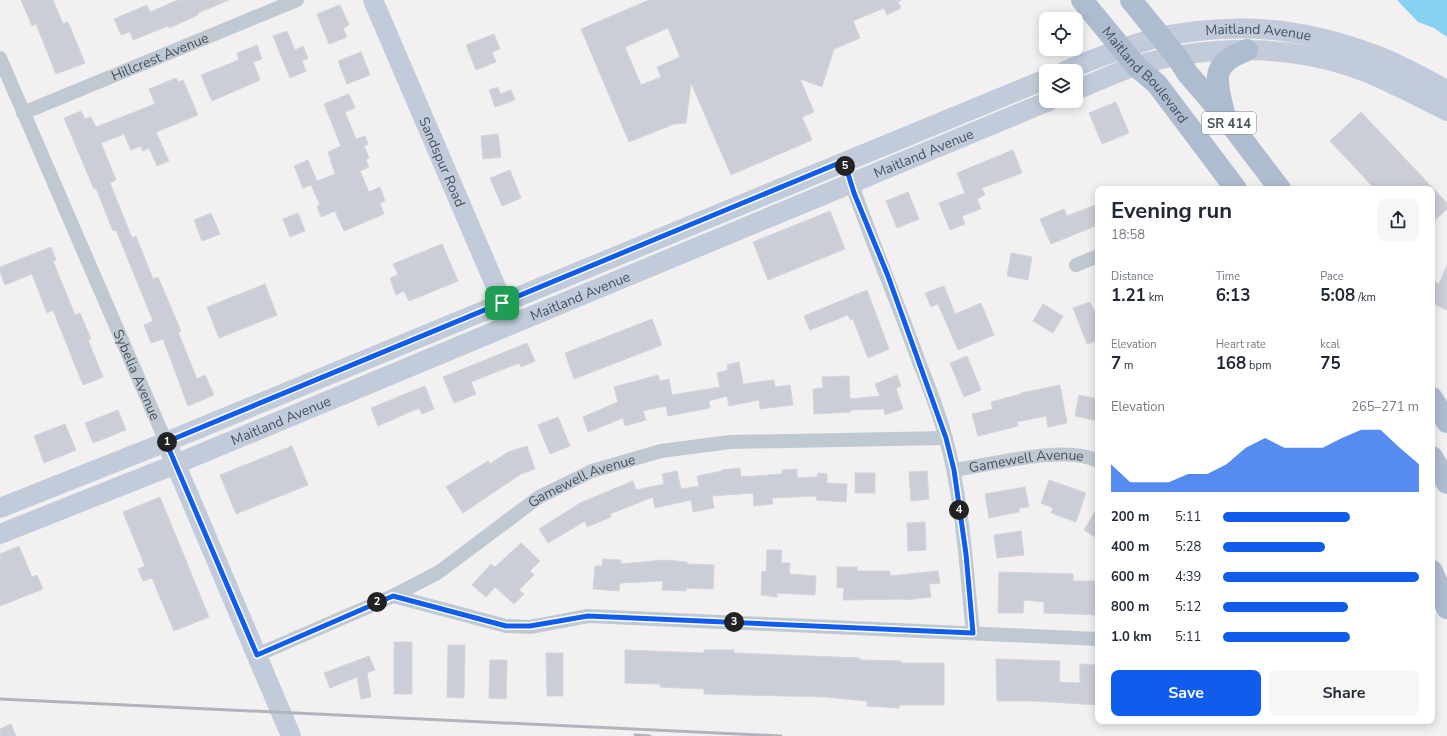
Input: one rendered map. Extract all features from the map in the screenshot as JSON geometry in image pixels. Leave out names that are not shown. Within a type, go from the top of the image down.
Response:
[{"type":"main road","name":"Sandspur Road","points":[[373,0],[512,324]]},
{"type":"main road","name":"Maitland Boulevard","points":[[1082,0],[1136,66],[1157,84],[1234,186]]},
{"type":"main road","name":"SR 414","points":[[1131,0],[1177,57],[1188,74],[1226,118],[1278,186]]},
{"type":"main road","name":"Maitland Avenue","points":[[1082,64],[1122,48],[1161,37],[1222,28],[1263,28],[1302,32],[1372,54],[1447,90]]},
{"type":"main road","name":"Maitland Avenue","points":[[1083,87],[1136,66],[1177,57],[1230,50],[1274,51],[1317,58],[1372,75],[1447,111]]},
{"type":"main road","points":[[1226,118],[1217,85],[1218,73],[1229,58],[1247,50]]},
{"type":"main road","name":"Maitland Avenue","points":[[0,508],[166,442],[1039,82]]},
{"type":"main road","name":"Maitland Avenue","points":[[0,534],[176,464],[1039,105]]},
{"type":"main road","points":[[1435,403],[1447,422]]},
{"type":"main road","name":"Sybelia Avenue","points":[[166,442],[292,736]]},
{"type":"main road","points":[[1435,462],[1447,483]]},
{"type":"main road","points":[[1435,578],[1447,608]]},
{"type":"street","name":"Hillcrest Avenue","points":[[23,114],[296,0]]},
{"type":"street","name":"Sybelia Avenue","points":[[0,58],[166,442]]},
{"type":"street","points":[[844,161],[851,183],[888,276],[946,438],[954,470],[966,554],[973,633]]},
{"type":"street","points":[[1076,265],[1095,257]]},
{"type":"street","name":"Gamewell Avenue","points":[[257,655],[393,596],[439,572],[539,497],[592,471],[661,451],[730,442],[946,438]]},
{"type":"street","name":"Gamewell Avenue","points":[[954,470],[1058,454],[1088,456],[1095,460]]},
{"type":"street","points":[[393,596],[506,626],[530,626],[588,616],[1095,639]]},
{"type":"water","points":[[1397,0],[1447,0],[1447,37],[1434,28],[1418,22]]},
{"type":"building","points":[[21,0],[53,0],[63,24],[68,22],[85,63],[56,74],[36,24],[32,26]]},
{"type":"building","points":[[178,0],[229,0],[198,13],[198,15],[169,28],[168,26],[133,40],[130,32],[121,35],[114,19],[147,5],[150,12]]},
{"type":"building","points":[[649,0],[902,0],[898,2],[901,8],[887,15],[884,8],[853,21],[860,38],[834,49],[822,87],[800,79],[814,112],[802,117],[812,140],[731,175],[691,83],[686,123],[674,124],[629,142],[581,29]],"holes":[[[668,28],[680,57],[657,67],[661,77],[641,85],[625,47]]]},
{"type":"building","points":[[340,5],[349,25],[343,28],[347,37],[329,44],[317,14]]},
{"type":"building","points":[[287,31],[295,50],[303,46],[308,58],[302,61],[306,71],[290,78],[273,36]]},
{"type":"building","points":[[494,34],[500,49],[492,52],[496,62],[476,70],[466,45]]},
{"type":"building","points":[[257,45],[262,59],[253,62],[260,80],[212,101],[201,75],[239,60],[237,53]]},
{"type":"building","points":[[361,52],[370,75],[347,84],[338,61]]},
{"type":"building","points":[[176,78],[178,82],[183,80],[198,115],[156,132],[169,161],[157,166],[149,148],[143,151],[141,146],[131,150],[124,134],[101,143],[116,180],[110,183],[132,238],[136,236],[153,279],[158,277],[181,331],[178,332],[197,379],[205,375],[214,395],[188,406],[163,339],[151,343],[144,325],[153,321],[116,230],[113,231],[96,188],[94,189],[64,118],[81,111],[85,119],[91,117],[96,127],[155,104],[149,89]]},
{"type":"building","points":[[498,87],[500,94],[511,90],[515,100],[495,107],[489,90]]},
{"type":"building","points":[[349,94],[355,108],[345,112],[356,139],[365,136],[368,144],[364,146],[369,158],[366,160],[369,167],[360,171],[369,192],[380,187],[385,201],[380,203],[384,214],[344,231],[335,211],[321,217],[317,206],[320,205],[311,185],[303,188],[294,166],[308,160],[317,181],[335,174],[328,152],[341,146],[324,104]]},
{"type":"building","points":[[1116,102],[1129,133],[1102,144],[1089,113]]},
{"type":"building","points":[[1361,112],[1431,186],[1372,186],[1330,141]]},
{"type":"building","points":[[498,134],[501,157],[483,159],[481,136]]},
{"type":"building","points":[[1013,150],[1022,173],[982,188],[985,195],[977,199],[981,209],[962,216],[965,224],[950,230],[939,203],[965,193],[957,173]]},
{"type":"building","points":[[510,170],[521,198],[502,206],[490,178]]},
{"type":"building","points":[[1435,190],[1447,203],[1447,209],[1435,220]]},
{"type":"building","points":[[908,192],[919,219],[897,228],[886,201]]},
{"type":"building","points":[[1095,205],[1095,226],[1051,244],[1040,219],[1064,209],[1067,216]]},
{"type":"building","points":[[830,211],[845,249],[768,280],[753,242]]},
{"type":"building","points":[[211,213],[220,234],[202,241],[194,220]]},
{"type":"building","points":[[298,213],[305,231],[290,237],[283,219]]},
{"type":"building","points":[[442,244],[458,281],[409,301],[404,291],[396,295],[390,278],[398,275],[393,264]]},
{"type":"building","points":[[51,247],[56,260],[53,261],[75,315],[80,313],[91,339],[88,340],[103,377],[83,385],[53,310],[47,313],[32,274],[5,285],[0,272],[0,267]]},
{"type":"building","points":[[1011,253],[1032,257],[1028,280],[1007,276]]},
{"type":"building","points":[[1447,265],[1447,310],[1435,304],[1435,282],[1439,284]]},
{"type":"building","points":[[265,284],[277,315],[219,338],[207,307]]},
{"type":"building","points":[[944,286],[955,314],[981,303],[994,335],[958,350],[938,304],[931,307],[925,293]]},
{"type":"building","points":[[867,290],[889,349],[868,358],[853,319],[850,320],[848,315],[810,330],[804,316]]},
{"type":"building","points":[[1090,302],[1095,310],[1095,341],[1087,344],[1073,308]]},
{"type":"building","points":[[1043,304],[1063,316],[1053,333],[1033,321]]},
{"type":"building","points":[[652,319],[662,345],[574,379],[565,353]]},
{"type":"building","points":[[527,343],[535,361],[521,367],[519,363],[471,382],[476,394],[454,403],[443,377]]},
{"type":"building","points":[[967,356],[981,390],[964,397],[950,363]]},
{"type":"building","points":[[739,362],[743,384],[774,380],[775,387],[790,385],[793,405],[760,409],[759,400],[729,406],[727,396],[709,401],[710,408],[668,416],[666,406],[643,411],[646,420],[625,426],[623,418],[588,432],[583,417],[618,402],[614,387],[658,375],[660,381],[669,379],[672,395],[720,387],[717,373],[728,370],[727,365]]},
{"type":"building","points":[[897,375],[901,386],[896,388],[903,409],[885,415],[884,409],[850,410],[851,412],[814,414],[813,389],[823,388],[822,377],[849,376],[850,399],[880,396],[875,384]]},
{"type":"building","points":[[1060,385],[1067,423],[1048,427],[1046,416],[1017,422],[1018,426],[978,436],[972,414],[993,409],[991,402],[1021,393]]},
{"type":"building","points":[[425,386],[434,409],[422,414],[419,408],[378,426],[371,408]]},
{"type":"building","points":[[1079,395],[1095,398],[1095,420],[1075,416]]},
{"type":"building","points":[[118,410],[126,430],[93,443],[85,423]]},
{"type":"building","points":[[558,417],[570,446],[550,454],[538,425]]},
{"type":"building","points":[[65,424],[76,450],[44,463],[34,436]]},
{"type":"building","points":[[292,446],[308,485],[236,514],[220,475]]},
{"type":"building","points":[[527,446],[535,469],[521,474],[463,513],[446,487],[488,461],[490,464],[508,452]]},
{"type":"building","points":[[740,468],[741,477],[782,474],[782,470],[797,469],[797,478],[817,477],[818,473],[827,474],[827,483],[847,484],[846,502],[816,500],[817,496],[772,498],[773,504],[754,506],[753,493],[712,496],[714,508],[693,512],[691,500],[655,508],[653,497],[610,514],[611,517],[587,527],[585,521],[548,543],[539,529],[580,503],[633,481],[636,490],[664,484],[662,474],[677,471],[681,489],[699,486],[697,476],[722,470]]},
{"type":"building","points":[[927,471],[929,499],[911,501],[909,472]]},
{"type":"building","points":[[855,473],[875,473],[875,493],[855,493]]},
{"type":"building","points":[[1049,480],[1086,493],[1076,522],[1051,513],[1053,508],[1041,503]]},
{"type":"building","points":[[1025,487],[1029,507],[1019,508],[1019,512],[989,518],[985,494]]},
{"type":"building","points":[[160,497],[209,617],[174,631],[152,578],[143,581],[138,569],[145,566],[123,512]]},
{"type":"building","points":[[1095,512],[1095,537],[1084,530]]},
{"type":"building","points":[[925,522],[926,550],[908,551],[907,523]]},
{"type":"building","points":[[1021,531],[1024,555],[997,558],[994,535]]},
{"type":"building","points":[[521,543],[540,561],[530,571],[534,575],[519,590],[524,594],[514,604],[495,587],[486,597],[472,585],[491,564],[495,567]]},
{"type":"building","points":[[19,546],[32,577],[37,575],[43,589],[0,606],[0,554]]},
{"type":"building","points":[[767,550],[782,550],[781,563],[790,563],[789,574],[816,576],[815,595],[777,593],[777,597],[761,595],[762,571],[766,572]]},
{"type":"building","points":[[603,559],[621,560],[620,564],[664,560],[687,562],[687,564],[714,565],[713,589],[686,588],[686,591],[662,590],[663,581],[620,583],[619,591],[593,589],[595,566],[602,566]]},
{"type":"building","points":[[837,567],[857,567],[857,571],[890,571],[890,576],[938,571],[940,583],[929,584],[931,597],[905,600],[843,600],[844,588],[837,588]]},
{"type":"building","points":[[999,572],[1073,574],[1073,581],[1095,581],[1095,615],[1044,613],[1044,602],[1024,600],[1023,613],[998,613]]},
{"type":"building","points":[[394,642],[412,642],[412,694],[394,694]]},
{"type":"building","points":[[448,645],[465,645],[464,698],[447,697]]},
{"type":"building","points":[[625,650],[704,653],[704,650],[734,650],[734,653],[860,658],[860,660],[901,661],[901,663],[944,663],[944,705],[899,705],[899,708],[867,706],[867,701],[826,697],[704,694],[704,689],[660,687],[660,684],[625,683]]},
{"type":"building","points":[[546,653],[563,653],[563,696],[547,696]]},
{"type":"building","points":[[369,656],[375,670],[367,673],[371,697],[361,699],[357,677],[330,688],[324,673]]},
{"type":"building","points":[[996,659],[1060,661],[1059,682],[1080,683],[1080,664],[1095,665],[1095,705],[1033,701],[997,701]]},
{"type":"building","points":[[490,660],[507,660],[506,699],[489,698]]},
{"type":"building","points":[[11,724],[16,736],[0,736],[0,729]]},
{"type":"railway","points":[[0,699],[781,736]]},
{"type":"railway","points":[[635,735],[650,736]]},
{"type":"route","points":[[844,161],[854,193],[888,276],[937,409],[946,438],[954,470],[966,554],[973,633],[588,616],[530,626],[506,626],[393,596],[257,655],[166,442],[502,303],[844,161]]}]
